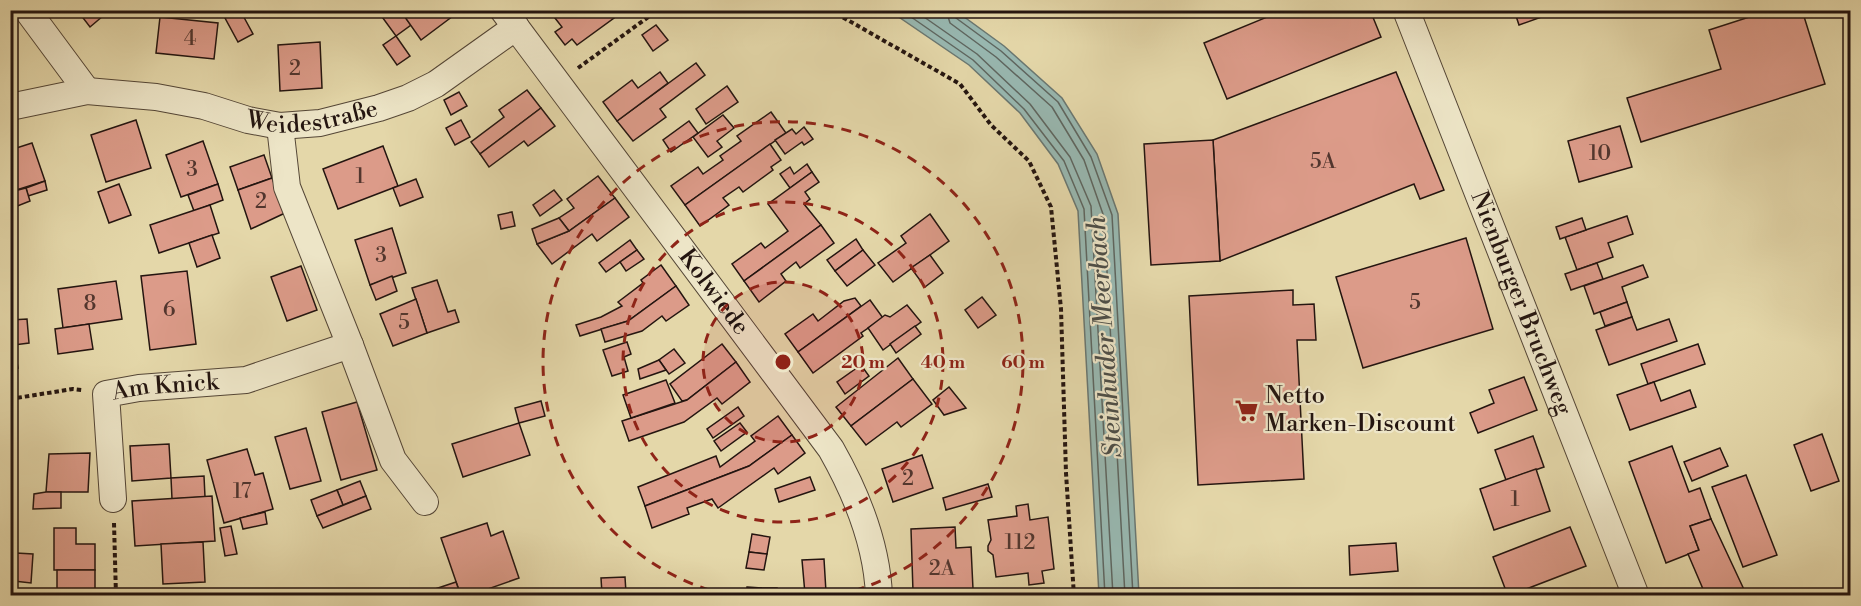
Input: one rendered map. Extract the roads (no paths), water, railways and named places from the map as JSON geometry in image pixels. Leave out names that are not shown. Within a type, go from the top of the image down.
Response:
[{"type":"street","points":[[27,10],[87,91]]},
{"type":"street","name":"Nienburger Bruchweg","points":[[1406,10],[1636,596]]},
{"type":"street","name":"Weidestraße","points":[[10,108],[87,91],[156,97],[194,104],[248,120],[280,126],[320,123],[379,108],[408,98],[436,84],[509,19]]},
{"type":"street","name":"Kolwiede","points":[[509,19],[831,449],[849,481],[870,537],[879,596]]},
{"type":"street","points":[[280,126],[286,187],[350,345],[393,460],[425,502]]},
{"type":"street","name":"Am Knick","points":[[113,499],[106,394],[139,388],[246,380],[350,345]]},
{"type":"water","name":"Steinhuder Meerbach","points":[[890,11],[956,11],[1004,46],[1062,98],[1097,154],[1118,214],[1139,595],[1099,595],[1078,211],[1058,164],[1020,113],[969,65]]},
{"type":"place","name":"Netto Marken-Discount","points":[[1247,410]]}]
